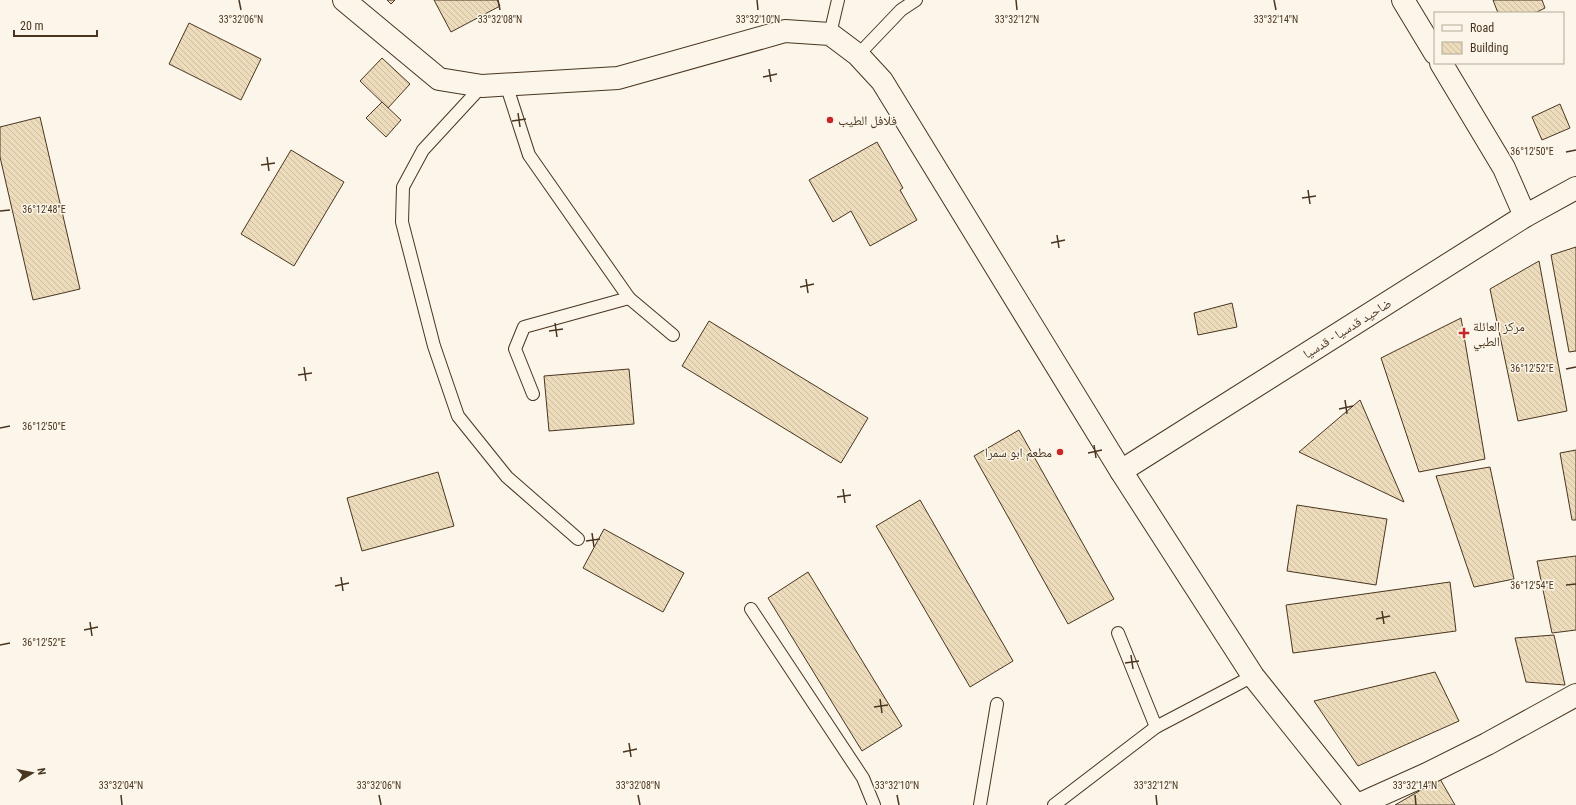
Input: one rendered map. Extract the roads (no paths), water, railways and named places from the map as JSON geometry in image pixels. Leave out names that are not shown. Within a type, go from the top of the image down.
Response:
[{"type":"main road","points":[[344,0],[439,79],[482,86],[618,78],[786,31],[830,34],[858,55],[882,81],[1121,471],[1253,676],[1357,805],[1427,774],[1488,744],[1576,695]]},
{"type":"main road","points":[[1403,0],[1434,51]]},
{"type":"main road","points":[[1442,64],[1504,168],[1525,216]]},
{"type":"main road","name":"ضاحيد قدسيا - قدسيا","points":[[1121,471],[1525,216],[1576,188]]},
{"type":"lane","points":[[830,34],[838,0]]},
{"type":"lane","points":[[858,55],[901,10],[916,0]]},
{"type":"lane","points":[[506,84],[529,155],[629,298],[673,335]]},
{"type":"lane","points":[[482,86],[423,150],[403,187],[402,222],[434,346],[458,416],[507,477],[578,539]]},
{"type":"lane","points":[[533,394],[515,348],[524,327],[629,298]]},
{"type":"lane","points":[[751,609],[863,778],[874,805]]},
{"type":"lane","points":[[1118,633],[1156,727]]},
{"type":"lane","points":[[1054,805],[1156,727],[1253,676]]},
{"type":"lane","points":[[980,805],[997,704]]},
{"type":"place","name":"فلافل الطيب","points":[[830,120]]},
{"type":"place","name":"مركز العائلة الطبي","points":[[1464,333]]},
{"type":"place","name":"مطعم ابو سمرا","points":[[1060,452]]}]
